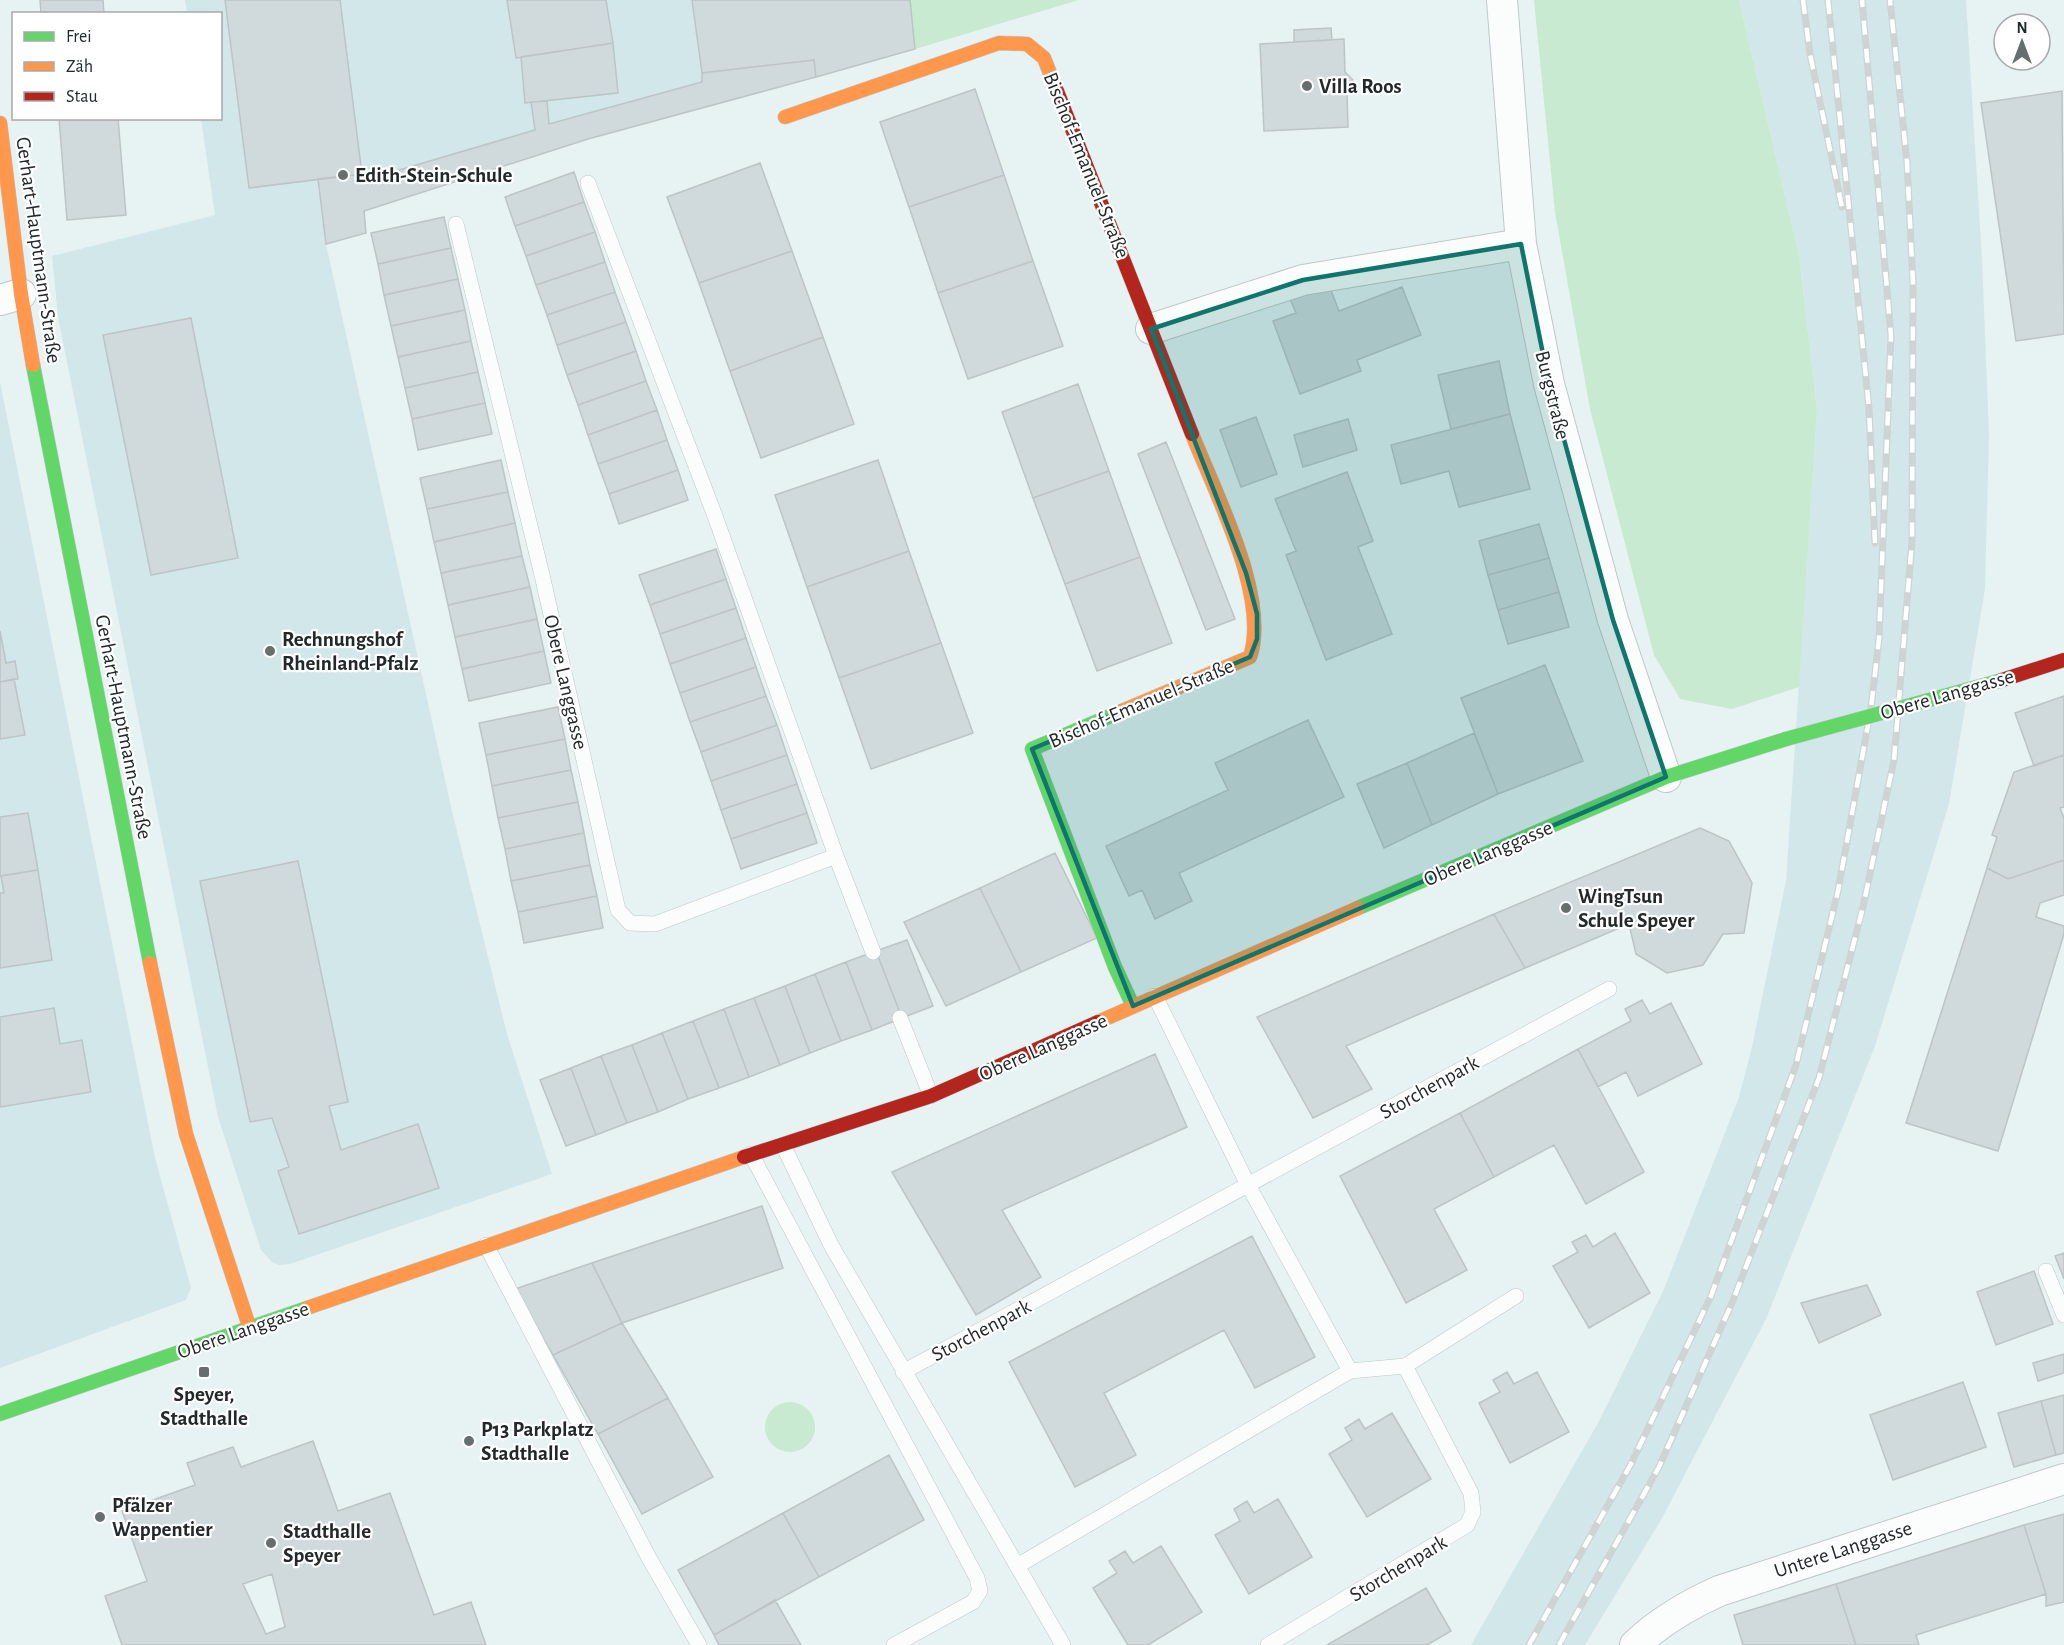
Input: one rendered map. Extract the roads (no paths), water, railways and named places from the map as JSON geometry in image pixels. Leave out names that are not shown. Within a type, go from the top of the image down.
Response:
[{"type":"street","name":"Burgstraße","points":[[1502,0],[1521,244],[1555,406],[1613,620],[1666,777]]},
{"type":"street","name":"Bischof-Emanuel-Straße","points":[[785,117],[999,43],[1027,44],[1044,58],[1151,328],[1246,573],[1257,614],[1257,639],[1250,657],[1032,749],[1115,968],[1133,1006]]},
{"type":"street","name":"Gerhart-Hauptmann-Straße","points":[[0,123],[10,297],[186,1134],[250,1329]]},
{"type":"street","points":[[1151,328],[1304,280],[1521,244]]},
{"type":"street","name":"Obere Langgasse","points":[[0,1414],[751,1154],[931,1096],[1155,996],[1666,777],[1786,739],[1999,681],[2064,660]]},
{"type":"street","name":"Untere Langgasse","points":[[1635,1645],[1654,1627],[1719,1591],[2064,1479]]},
{"type":"lane","points":[[588,183],[714,516],[836,856],[873,952]]},
{"type":"lane","name":"Obere Langgasse","points":[[456,225],[542,575],[618,910],[630,923],[655,924],[836,856]]},
{"type":"lane","name":"Storchenpark","points":[[903,1372],[1609,989]]},
{"type":"lane","points":[[1155,996],[1248,1185],[1350,1371]]},
{"type":"lane","points":[[900,1018],[931,1096]]},
{"type":"lane","points":[[783,1144],[831,1245],[1063,1645]]},
{"type":"lane","points":[[751,1154],[978,1578],[980,1591],[973,1602],[894,1645]]},
{"type":"lane","points":[[486,1245],[649,1558],[699,1645]]},
{"type":"lane","points":[[2046,1271],[2064,1315]]},
{"type":"lane","points":[[1017,1566],[1350,1371],[1405,1366],[1516,1296]]},
{"type":"lane","name":"Storchenpark","points":[[1268,1645],[1467,1525],[1473,1512],[1472,1494],[1405,1366]]},
{"type":"railway","points":[[1803,0],[1810,54],[1842,207]]},
{"type":"railway","points":[[1828,0],[1869,408],[1875,543]]},
{"type":"railway","points":[[1529,1645],[1631,1464],[1711,1296],[1796,1065],[1838,891],[1871,708],[1879,639],[1891,336],[1862,0]]},
{"type":"railway","points":[[1559,1645],[1659,1467],[1732,1303],[1819,1078],[1863,907],[1894,760],[1912,541],[1913,283],[1907,162],[1890,0]]},
{"type":"place","name":"Villa Roos","points":[[1307,86]]},
{"type":"place","name":"Edith-Stein-Schule","points":[[343,175]]},
{"type":"place","name":"Rechnungshof Rheinland-Pfalz","points":[[270,651]]},
{"type":"place","name":"WingTsun Schule Speyer","points":[[1566,908]]},
{"type":"place","name":"Speyer, Stadthalle","points":[[204,1372]]},
{"type":"place","name":"P13 Parkplatz Stadthalle","points":[[469,1441]]},
{"type":"place","name":"Pfälzer Wappentier","points":[[100,1517]]},
{"type":"place","name":"Stadthalle Speyer","points":[[271,1543]]}]
